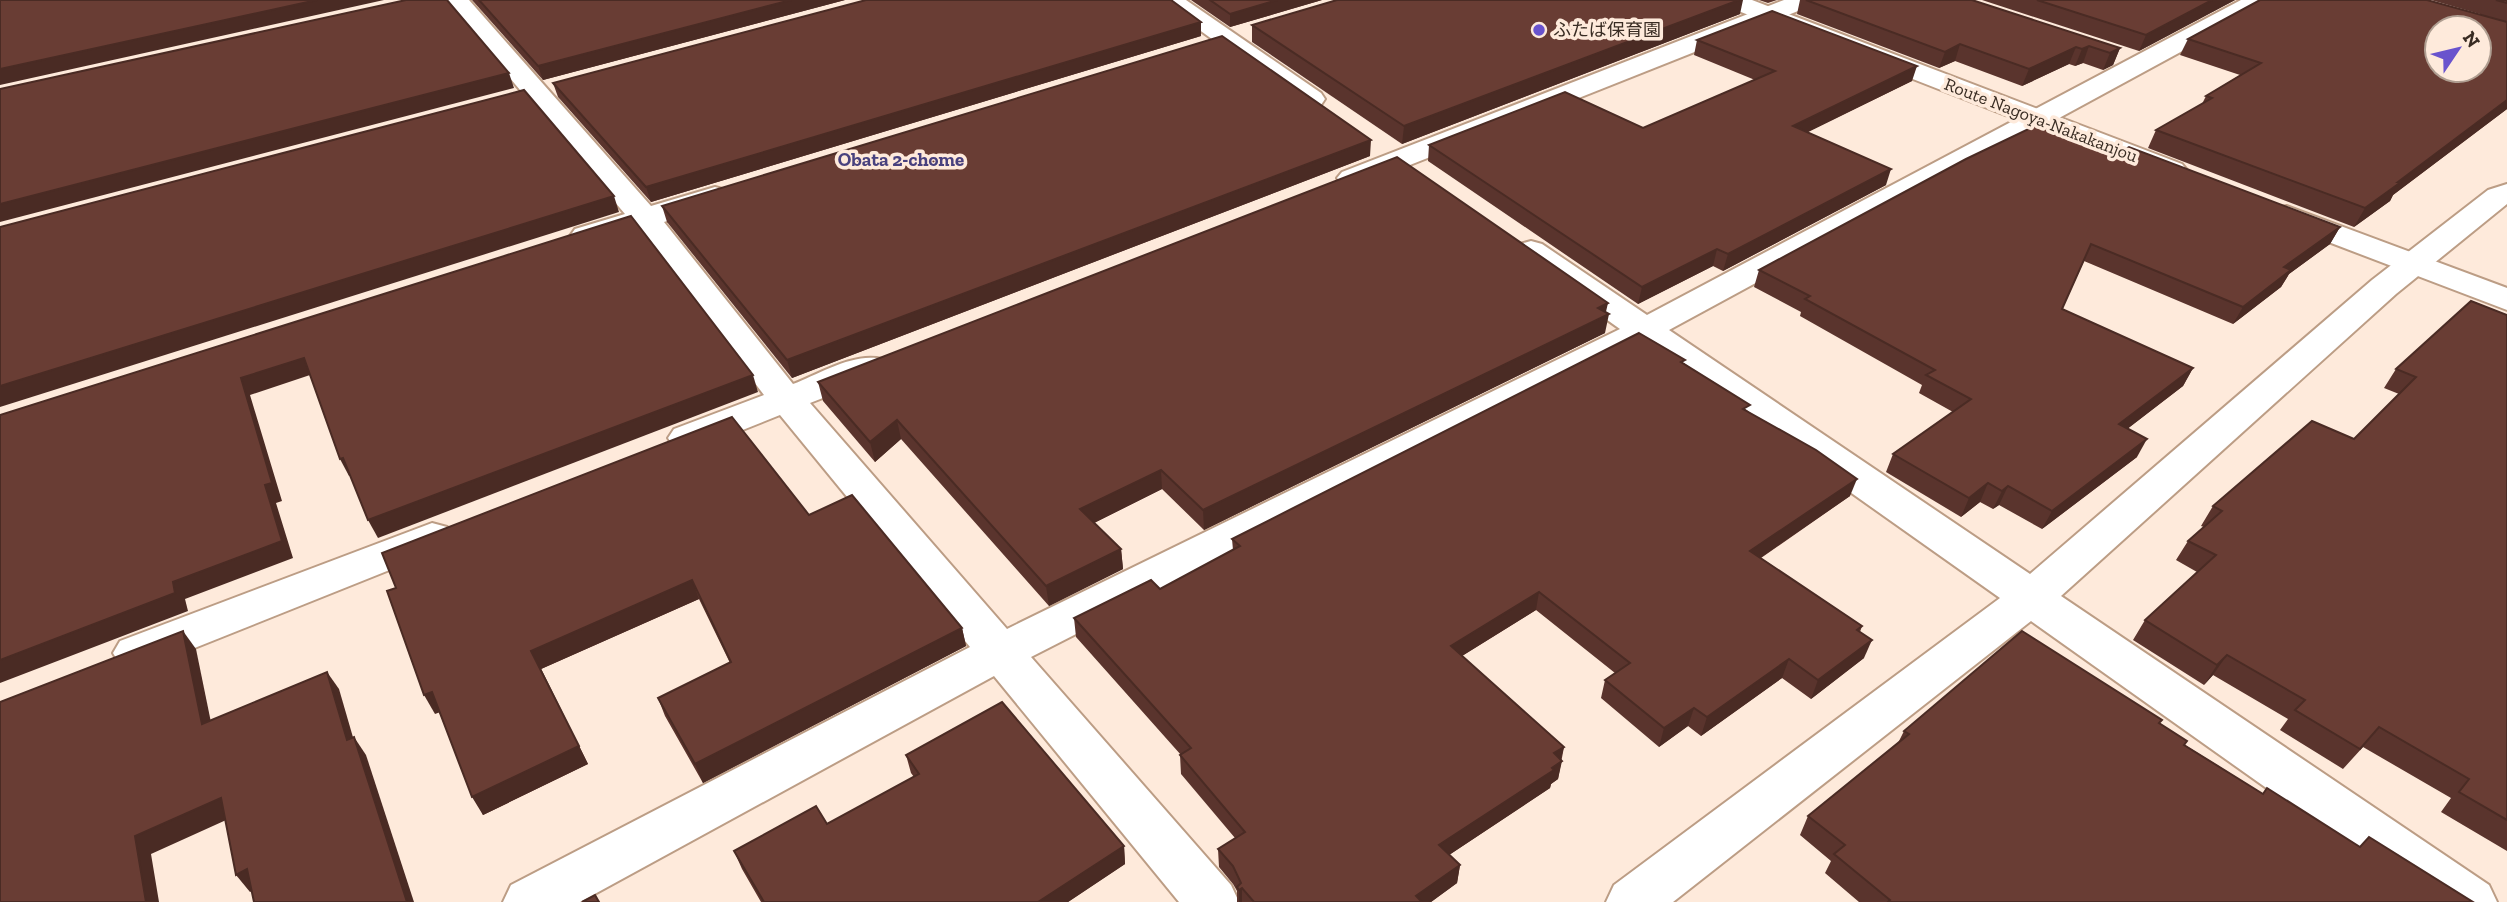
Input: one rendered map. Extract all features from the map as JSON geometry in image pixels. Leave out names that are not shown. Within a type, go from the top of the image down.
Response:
[{"type":"street","points":[[456,0],[644,217],[786,399],[1212,902]]},
{"type":"street","points":[[1170,0],[1431,183]]},
{"type":"street","name":"Route Nagoya-Nakakanjou","points":[[1731,0],[2192,178]]},
{"type":"street","points":[[1319,190],[1805,0]]},
{"type":"street","points":[[530,902],[999,653],[1646,329],[2039,119],[2126,58],[2259,0]]},
{"type":"street","points":[[1190,53],[1268,29]]},
{"type":"street","points":[[565,242],[737,189]]},
{"type":"street","points":[[1633,902],[2032,597],[2413,264],[2499,196],[2507,193]]},
{"type":"street","points":[[2256,203],[2507,300]]},
{"type":"street","points":[[1499,229],[2470,902]]},
{"type":"street","points":[[657,450],[903,354]]},
{"type":"street","points":[[103,665],[464,525]]},
{"type":"building","points":[[0,0],[317,0],[0,69]]},
{"type":"building","points":[[406,0],[447,0],[509,73],[0,204],[0,89]]},
{"type":"building","points":[[479,0],[791,0],[538,66]]},
{"type":"building","points":[[866,0],[1171,0],[1201,22],[646,187],[553,83]]},
{"type":"building","points":[[1210,0],[1277,0],[1230,14]]},
{"type":"building","points":[[1337,0],[1739,0],[1404,126],[1252,25]]},
{"type":"building","points":[[1806,0],[1972,0],[2120,48],[2110,53],[2089,46],[2082,49],[2076,47],[2029,69],[1960,44],[1945,52]]},
{"type":"building","points":[[2037,0],[2212,0],[2146,35]]},
{"type":"building","points":[[2260,0],[2427,0],[2478,14],[2423,14],[2423,84],[2493,84],[2493,18],[2507,22],[2507,100],[2365,208],[2156,130],[2212,98],[2206,96],[2261,63],[2188,39]]},
{"type":"building","points":[[1772,11],[1917,66],[1793,126],[1891,169],[1728,254],[1717,249],[1642,287],[1429,145],[1565,92],[1643,128],[1775,71],[1697,40]]},
{"type":"building","points":[[1222,36],[1371,140],[787,360],[662,206]]},
{"type":"building","points":[[524,90],[614,196],[0,386],[0,227]]},
{"type":"building","points":[[2037,125],[2115,155],[2129,147],[2340,227],[2284,267],[2291,270],[2243,307],[2091,244],[2062,309],[2193,368],[2119,424],[2147,439],[2052,511],[2008,486],[2002,491],[1988,483],[1969,498],[1893,454],[1971,399],[1926,375],[1935,370],[1805,299],[1810,296],[1759,270],[1966,159]]},
{"type":"building","points":[[1397,157],[1608,303],[1598,308],[1609,314],[1203,510],[1161,470],[1080,509],[1121,549],[1046,586],[897,420],[870,442],[818,382]]},
{"type":"building","points":[[631,216],[753,375],[368,520],[343,458],[340,459],[304,358],[241,378],[272,483],[265,485],[282,541],[173,582],[175,593],[0,660],[0,415]]},
{"type":"building","points":[[2471,301],[2507,315],[2507,820],[2459,792],[2469,779],[2379,727],[2360,749],[2295,710],[2305,700],[2227,655],[2217,665],[2145,620],[2216,555],[2188,541],[2222,511],[2213,506],[2312,421],[2354,439],[2416,377],[2396,369]]},
{"type":"building","points":[[1639,333],[1685,360],[1681,362],[1750,405],[1743,409],[1816,450],[1857,479],[1750,551],[1862,626],[1857,630],[1872,640],[1818,680],[1789,659],[1707,717],[1694,708],[1664,728],[1605,680],[1630,663],[1539,592],[1451,646],[1564,747],[1554,753],[1562,761],[1552,768],[1554,770],[1439,845],[1460,865],[1416,896],[1422,902],[1254,902],[1242,888],[1239,890],[1237,887],[1241,883],[1233,866],[1218,849],[1245,832],[1180,755],[1191,748],[1074,618],[1151,580],[1160,589],[1240,546],[1232,539]]},
{"type":"building","points":[[732,417],[809,515],[852,495],[962,628],[695,764],[658,698],[731,662],[692,580],[531,651],[579,746],[472,797],[432,692],[424,695],[387,591],[396,588],[382,553]]},
{"type":"building","points":[[183,631],[202,724],[327,672],[347,740],[354,737],[407,902],[254,902],[247,869],[236,875],[221,798],[135,836],[146,902],[0,902],[0,702]]},
{"type":"building","points":[[2022,631],[2162,720],[2159,723],[2187,741],[2184,745],[2263,794],[2267,788],[2360,847],[2369,837],[2473,902],[1888,902],[1890,900],[1834,854],[1845,845],[1808,816],[1909,734],[1904,731]]},
{"type":"building","points":[[1002,702],[1124,846],[1038,902],[764,902],[734,851],[816,806],[827,824],[919,774],[906,755]]},
{"type":"building","points":[[595,895],[599,902],[582,902]]},
{"type":"place","name":"ふたば保育園","points":[[1539,30]]},
{"type":"district","name":"Obata 2-chome","points":[[901,159]]}]
